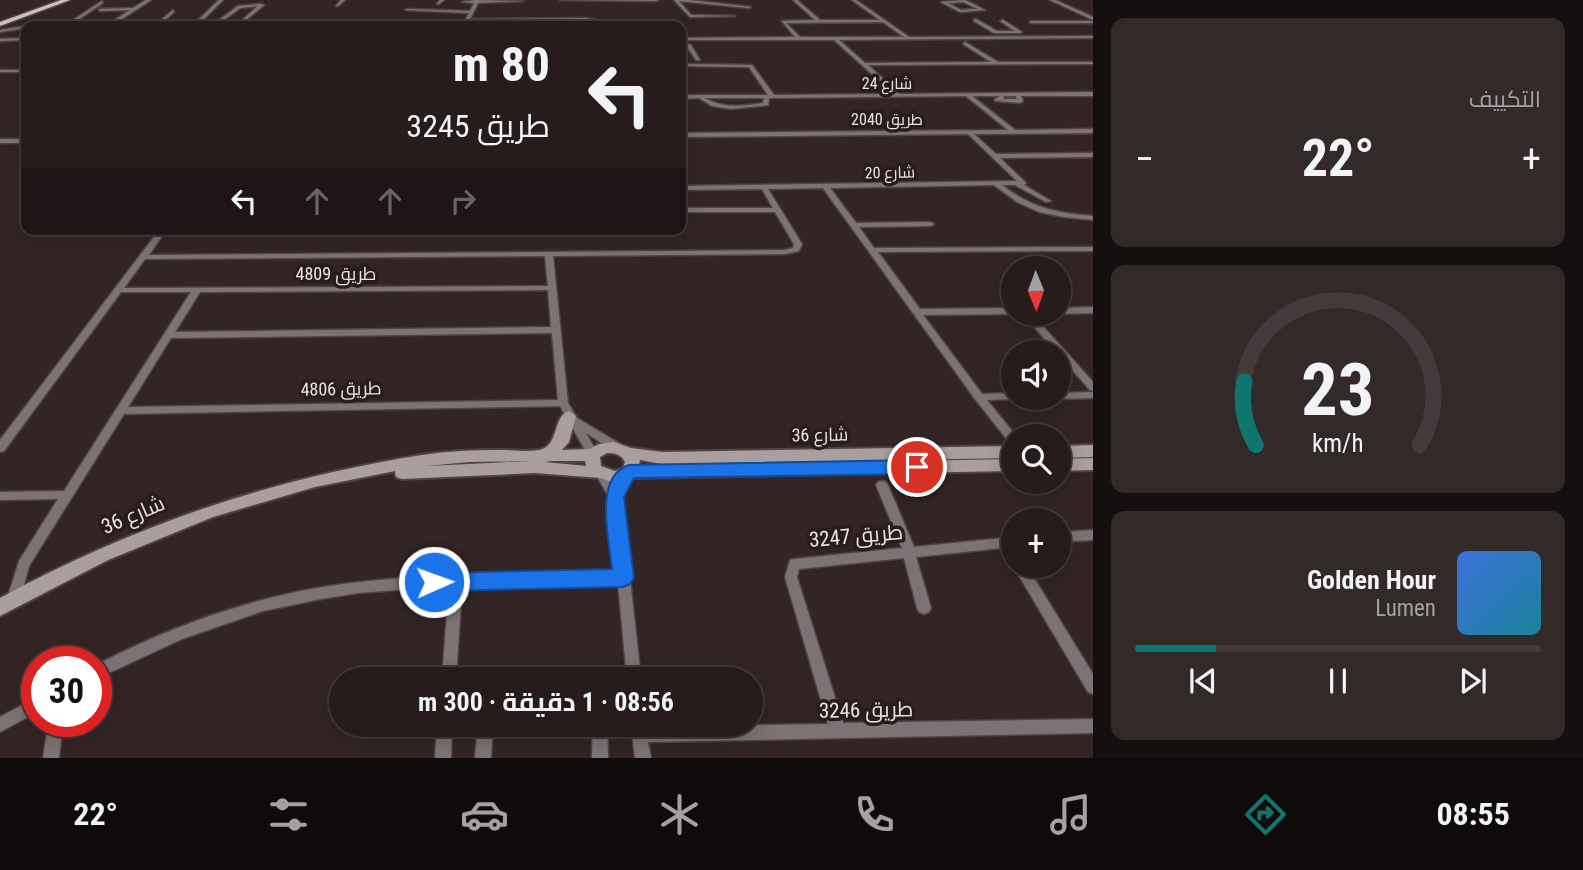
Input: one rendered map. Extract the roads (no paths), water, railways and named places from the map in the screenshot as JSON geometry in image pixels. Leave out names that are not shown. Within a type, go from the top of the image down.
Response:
[{"type":"main road","points":[[0,21],[55,0]]},
{"type":"main road","points":[[0,21],[67,0]]},
{"type":"street","points":[[117,21],[149,0]]},
{"type":"street","points":[[199,21],[221,0]]},
{"type":"street","points":[[337,5],[342,0]]},
{"type":"street","points":[[413,0],[407,8],[469,12]]},
{"type":"street","points":[[442,0],[438,3],[521,1]]},
{"type":"street","points":[[562,0],[656,0]]},
{"type":"street","points":[[676,0],[722,2],[745,8]]},
{"type":"street","points":[[676,0],[690,16],[733,16]]},
{"type":"street","points":[[795,0],[818,21]]},
{"type":"street","points":[[854,0],[907,38]]},
{"type":"street","points":[[1052,0],[1093,18]]},
{"type":"street","points":[[245,21],[266,1]]},
{"type":"street","points":[[954,1],[967,1],[983,10],[960,11],[943,2],[954,1]]},
{"type":"street","points":[[73,21],[102,2]]},
{"type":"street","points":[[467,21],[469,12],[476,2]]},
{"type":"street","points":[[697,2],[701,8]]},
{"type":"street","points":[[709,3],[714,9]]},
{"type":"street","points":[[220,21],[240,7],[261,5]]},
{"type":"street","points":[[100,10],[133,9]]},
{"type":"street","points":[[159,21],[173,11]]},
{"type":"street","points":[[710,26],[709,19],[721,16]]},
{"type":"street","points":[[1031,22],[1093,18]]},
{"type":"street","points":[[975,20],[996,32],[1023,37],[1093,37]]},
{"type":"street","points":[[507,21],[596,21]]},
{"type":"street","points":[[798,38],[783,22],[884,21]]},
{"type":"street","points":[[750,35],[907,38],[1014,35],[1020,32],[1004,22],[980,23]]},
{"type":"street","points":[[0,31],[21,29]]},
{"type":"street","points":[[686,42],[767,37],[779,34],[778,30],[789,30]]},
{"type":"street","points":[[1049,30],[1093,30]]},
{"type":"street","points":[[3,40],[21,31]]},
{"type":"street","points":[[835,38],[898,95]]},
{"type":"street","points":[[874,38],[880,43]]},
{"type":"street","points":[[3,40],[21,39]]},
{"type":"street","points":[[701,43],[732,43]]},
{"type":"street","points":[[965,43],[997,63]]},
{"type":"street","points":[[686,44],[698,59]]},
{"type":"street","points":[[864,64],[1093,63]]},
{"type":"street","points":[[686,65],[750,66],[769,96],[766,104],[740,107],[708,104],[700,97]]},
{"type":"street","points":[[0,71],[21,71]]},
{"type":"street","name":"شارع 24","points":[[686,97],[1000,94],[1002,97],[996,100],[1009,102],[1020,101],[1017,94],[1093,94]]},
{"type":"street","points":[[967,95],[1015,132]]},
{"type":"street","name":"طريق 2040","points":[[686,135],[1093,131]]},
{"type":"street","points":[[969,132],[1024,181],[1018,184]]},
{"type":"street","points":[[0,141],[21,141]]},
{"type":"street","points":[[996,156],[1092,155]]},
{"type":"street","points":[[996,184],[1021,204],[1037,211],[1093,218]]},
{"type":"street","points":[[1018,184],[1048,201]]},
{"type":"street","name":"شارع 20","points":[[686,188],[1018,184]]},
{"type":"street","points":[[145,257],[785,252],[796,249],[798,244],[764,187]]},
{"type":"street","points":[[826,187],[1001,425]]},
{"type":"street","points":[[686,211],[776,210]]},
{"type":"street","points":[[854,225],[930,224]]},
{"type":"street","points":[[0,448],[160,235]]},
{"type":"street","points":[[872,250],[1093,249]]},
{"type":"street","points":[[542,457],[561,442],[566,409],[555,330],[550,254]]},
{"type":"street","name":"طريق 4809","points":[[120,290],[552,288]]},
{"type":"street","points":[[7,604],[23,565],[197,290]]},
{"type":"street","points":[[1071,311],[1093,310]]},
{"type":"street","points":[[916,312],[1001,311]]},
{"type":"street","points":[[1038,326],[1093,388]]},
{"type":"street","points":[[169,335],[555,330]]},
{"type":"street","points":[[1071,396],[1093,395]]},
{"type":"street","points":[[979,397],[1001,396]]},
{"type":"street","points":[[566,409],[623,450],[633,462],[615,497]]},
{"type":"street","points":[[566,409],[593,454],[591,465],[615,497],[633,667]]},
{"type":"street","name":"طريق 4806","points":[[120,411],[566,409]]},
{"type":"street","points":[[593,454],[604,447],[623,450]]},
{"type":"street","name":"شارع 36","points":[[623,450],[662,458],[1001,457]]},
{"type":"street","points":[[1071,452],[1093,451]]},
{"type":"street","name":"شارع 36","points":[[7,604],[87,560],[135,538],[207,511],[293,487],[430,460],[593,454]]},
{"type":"street","name":"شارع 36","points":[[627,473],[1001,457]]},
{"type":"street","points":[[1071,465],[1093,464]]},
{"type":"street","name":"شارع 36","points":[[293,487],[431,471],[535,467],[600,474]]},
{"type":"street","points":[[600,474],[627,473]]},
{"type":"street","points":[[882,485],[906,541],[907,553],[924,608]]},
{"type":"street","points":[[0,496],[67,495]]},
{"type":"street","points":[[1071,536],[1093,535]]},
{"type":"street","name":"طريق 3247","points":[[838,732],[791,577],[794,564],[1001,544]]},
{"type":"street","points":[[112,665],[185,632],[257,607],[335,591],[456,582],[623,578]]},
{"type":"street","points":[[1027,578],[1093,687]]},
{"type":"street","points":[[450,667],[456,582]]},
{"type":"street","points":[[0,725],[21,713]]},
{"type":"street","name":"طريق 3246","points":[[763,731],[1093,726]]},
{"type":"street","points":[[51,758],[54,737]]},
{"type":"street","points":[[443,758],[444,737]]},
{"type":"street","points":[[483,758],[485,737]]},
{"type":"street","points":[[600,737],[600,758]]},
{"type":"street","points":[[640,737],[643,758]]}]
